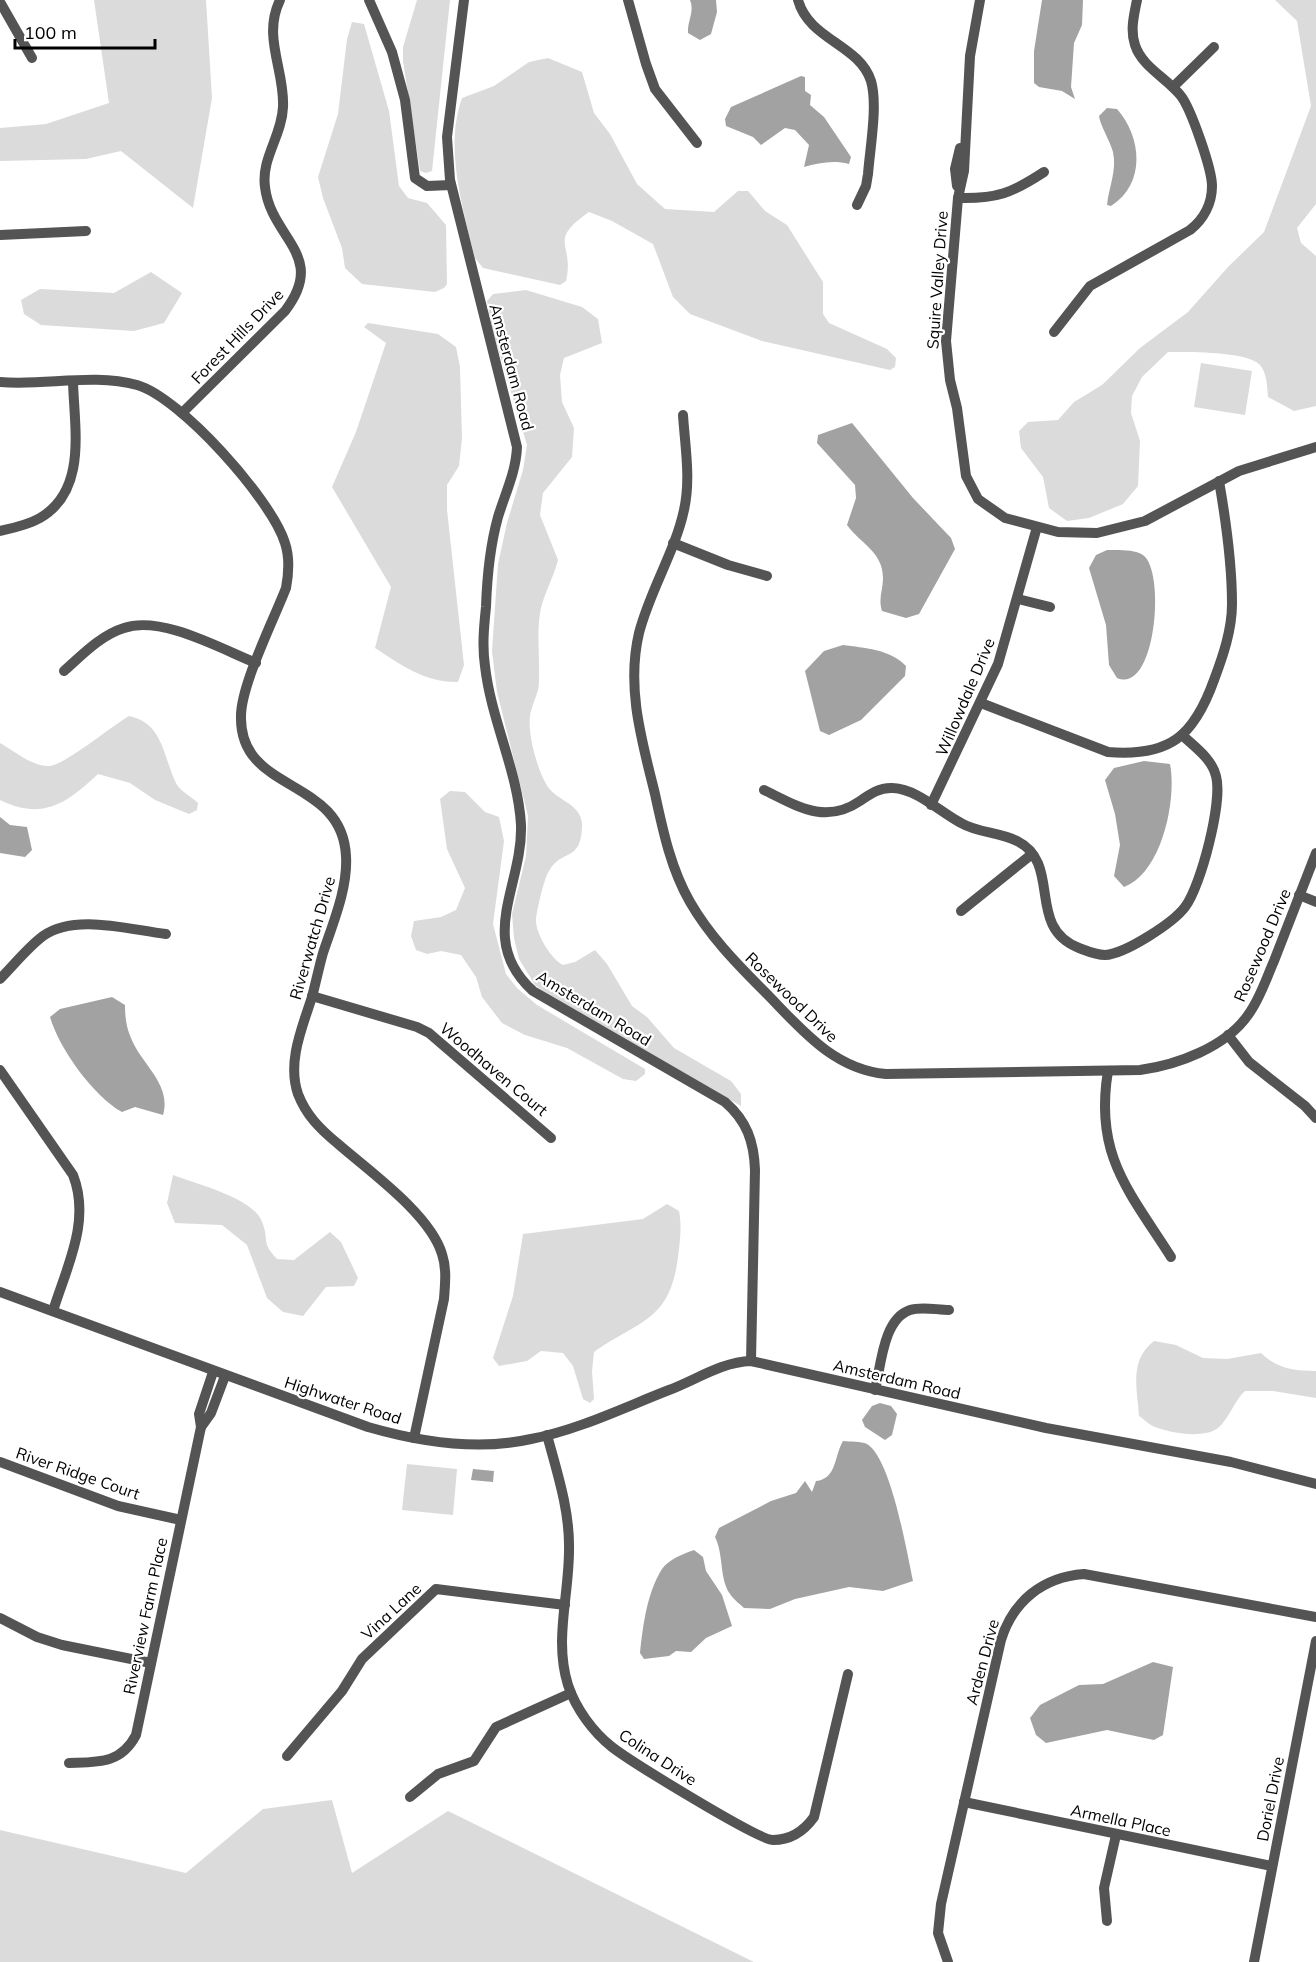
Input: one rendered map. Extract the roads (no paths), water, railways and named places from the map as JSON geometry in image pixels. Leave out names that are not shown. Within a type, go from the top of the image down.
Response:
[{"type":"street","name":"Forest Hills Drive","points":[[182,413],[285,311],[296,296],[301,283],[299,256],[268,201],[265,189],[267,159],[283,111],[284,93],[271,34],[275,11],[280,0]]},
{"type":"street","points":[[369,0],[392,52],[402,90],[415,178],[427,186],[451,185]]},
{"type":"street","name":"Amsterdam Road","points":[[464,0],[447,137],[451,185],[517,447],[513,471],[491,552],[484,639],[485,666],[491,698],[519,801],[520,847],[504,917],[507,950],[512,966],[534,991],[725,1102],[745,1124],[754,1150],[755,1170],[751,1361],[1046,1428],[1231,1462],[1316,1484]]},
{"type":"street","points":[[628,0],[645,64],[655,89],[697,143]]},
{"type":"street","points":[[798,0],[808,21],[855,57],[870,79],[873,96],[868,174],[866,186],[857,206]]},
{"type":"street","name":"Squire Valley Drive","points":[[980,0],[970,56],[964,171],[958,198],[946,341],[966,476],[978,499],[994,512],[1059,532],[1079,533],[1120,528],[1145,521],[1239,471],[1316,447]]},
{"type":"street","points":[[1054,332],[1090,286],[1191,230],[1206,212],[1212,183],[1192,116],[1173,87],[1142,59],[1134,45],[1132,26],[1137,0]]},
{"type":"street","points":[[0,2],[32,58]]},
{"type":"street","points":[[1173,87],[1214,47]]},
{"type":"street","points":[[958,198],[985,199],[1002,196],[1017,190],[1044,172]]},
{"type":"street","points":[[0,235],[86,231]]},
{"type":"street","points":[[0,531],[40,518],[53,508],[69,485],[75,455],[73,381]]},
{"type":"street","name":"Riverwatch Drive","points":[[0,382],[111,381],[141,386],[168,400],[243,476],[278,526],[285,541],[289,572],[286,588],[245,692],[240,717],[248,748],[267,771],[322,804],[335,819],[345,845],[345,876],[294,1061],[294,1080],[303,1105],[317,1126],[421,1217],[442,1254],[446,1280],[444,1299],[414,1438]]},
{"type":"street","name":"Rosewood Drive","points":[[683,415],[687,489],[684,512],[648,601],[639,635],[634,676],[636,710],[673,866],[692,905],[727,954],[823,1049],[836,1059],[871,1072],[1108,1071],[1140,1070],[1169,1064],[1228,1035],[1244,1021],[1256,1002],[1316,853]]},
{"type":"street","points":[[981,704],[1108,752],[1149,750],[1182,735],[1195,723],[1205,706],[1224,652],[1232,604],[1227,531],[1219,481]]},
{"type":"street","name":"Willowdale Drive","points":[[931,805],[981,704],[998,664],[1037,527]]},
{"type":"street","points":[[673,543],[728,565],[767,576]]},
{"type":"street","points":[[1018,599],[1050,607]]},
{"type":"street","points":[[64,671],[108,635],[125,627],[145,625],[167,628],[256,663]]},
{"type":"street","points":[[764,790],[805,810],[820,814],[843,811],[875,791],[892,788],[905,789],[962,824],[1019,842],[1032,854],[1040,866],[1051,926],[1060,937],[1076,947],[1098,954],[1110,954],[1170,921],[1186,906],[1196,888],[1219,790],[1211,764],[1182,735]]},
{"type":"street","points":[[960,911],[1032,854]]},
{"type":"street","points":[[1299,895],[1316,902]]},
{"type":"street","points":[[0,979],[43,936],[64,927],[97,926],[166,934]]},
{"type":"street","name":"Woodhaven Court","points":[[312,996],[417,1027],[429,1033],[551,1138]]},
{"type":"street","points":[[1228,1035],[1249,1062],[1305,1106],[1316,1118]]},
{"type":"street","points":[[0,1070],[73,1175],[78,1190],[81,1204],[76,1236],[53,1311]]},
{"type":"street","points":[[1108,1071],[1104,1123],[1116,1169],[1171,1257]]},
{"type":"street","name":"Highwater Road","points":[[0,1292],[368,1427],[414,1438],[465,1444],[492,1444],[547,1435],[673,1389],[729,1364],[751,1361]]},
{"type":"street","points":[[875,1390],[891,1328],[898,1318],[910,1310],[948,1310]]},
{"type":"street","name":"Riverview Farm Place","points":[[69,1763],[111,1760],[130,1745],[136,1735],[201,1427],[199,1414],[213,1372]]},
{"type":"street","name":"Riverview Farm Place","points":[[201,1427],[211,1413],[225,1376]]},
{"type":"street","name":"Colina Drive","points":[[547,1435],[569,1533],[561,1644],[571,1693],[582,1715],[612,1747],[744,1829],[772,1840],[793,1836],[802,1832],[814,1817],[848,1674]]},
{"type":"street","name":"River Ridge Court","points":[[0,1462],[118,1506],[181,1520]]},
{"type":"street","name":"Arden Drive","points":[[948,1962],[941,1946],[938,1921],[1005,1627],[1023,1600],[1047,1583],[1072,1575],[1098,1575],[1316,1617]]},
{"type":"street","name":"Vina Lane","points":[[287,1756],[342,1691],[362,1659],[436,1590],[565,1605]]},
{"type":"street","points":[[0,1618],[37,1637],[62,1645],[151,1663]]},
{"type":"street","name":"Doriel Drive","points":[[1254,1962],[1316,1641]]},
{"type":"street","points":[[410,1797],[438,1774],[474,1761],[496,1726],[571,1693]]},
{"type":"street","name":"Armella Place","points":[[964,1802],[1272,1866]]},
{"type":"street","points":[[1107,1921],[1104,1888],[1116,1835]]}]
